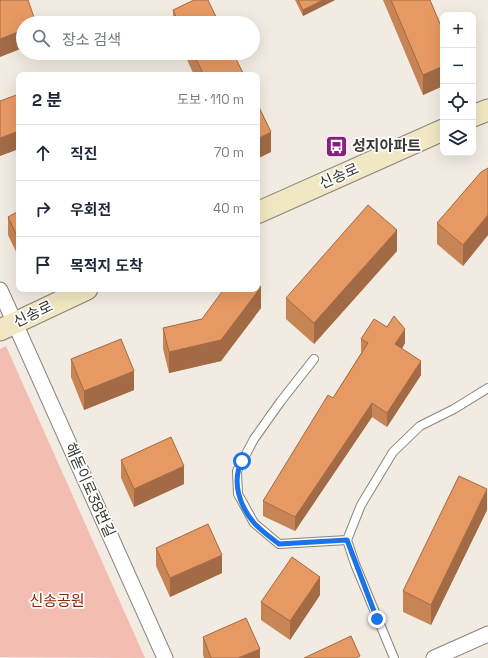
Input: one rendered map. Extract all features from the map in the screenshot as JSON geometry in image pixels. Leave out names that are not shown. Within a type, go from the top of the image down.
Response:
[{"type":"street","points":[[476,115],[488,110]]},
{"type":"street","name":"신송로","points":[[260,212],[440,131]]},
{"type":"street","name":"해돋이로38번길","points":[[0,290],[7,326],[165,658]]},
{"type":"street","name":"신송로","points":[[7,326],[81,292]]},
{"type":"street","points":[[434,658],[488,634]]},
{"type":"lane","points":[[314,359],[254,439],[237,471],[238,494],[254,523],[279,544],[347,540]]},
{"type":"lane","points":[[394,658],[358,571],[347,540],[361,505],[393,452],[420,426],[454,409],[488,388]]},
{"type":"green space","name":"신송공원","points":[[6,346],[145,658],[0,657],[0,349]]},
{"type":"building","points":[[0,0],[28,0],[34,16],[16,16],[16,33],[0,39]]},
{"type":"building","points":[[194,0],[208,0],[216,16],[176,16],[173,10]]},
{"type":"building","points":[[298,0],[323,0],[303,10]]},
{"type":"building","points":[[391,0],[430,0],[440,24],[440,67],[423,75]]},
{"type":"building","points":[[196,60],[236,60],[242,72],[202,72]]},
{"type":"building","points":[[16,95],[16,132],[0,138],[0,101]]},
{"type":"building","points":[[260,109],[271,132],[260,138]]},
{"type":"building","points":[[488,168],[488,215],[463,245],[437,223],[481,172]]},
{"type":"building","points":[[368,205],[397,230],[314,323],[286,298]]},
{"type":"building","points":[[16,213],[16,234],[8,217]]},
{"type":"building","points":[[222,292],[257,292],[221,340],[169,352],[163,328],[202,319]]},
{"type":"building","points":[[394,316],[405,329],[395,344],[421,361],[387,413],[372,403],[295,517],[263,501],[328,395],[333,398],[368,343],[361,339],[374,319],[387,327]]},
{"type":"building","points":[[121,339],[134,371],[84,391],[71,359]]},
{"type":"building","points":[[171,437],[184,466],[134,489],[121,460]]},
{"type":"building","points":[[459,476],[487,489],[431,605],[403,591]]},
{"type":"building","points":[[208,524],[222,555],[170,578],[156,548]]},
{"type":"building","points":[[292,557],[320,577],[290,621],[261,602]]},
{"type":"building","points":[[246,618],[260,649],[238,658],[211,658],[203,637]]},
{"type":"building","points":[[351,636],[360,656],[356,658],[304,658]]},
{"type":"place","name":"성지아파트","points":[[337,146]]},
{"type":"route","points":[[242,461],[237,471],[238,494],[254,523],[279,544],[319,543],[347,540],[377,619]]}]
